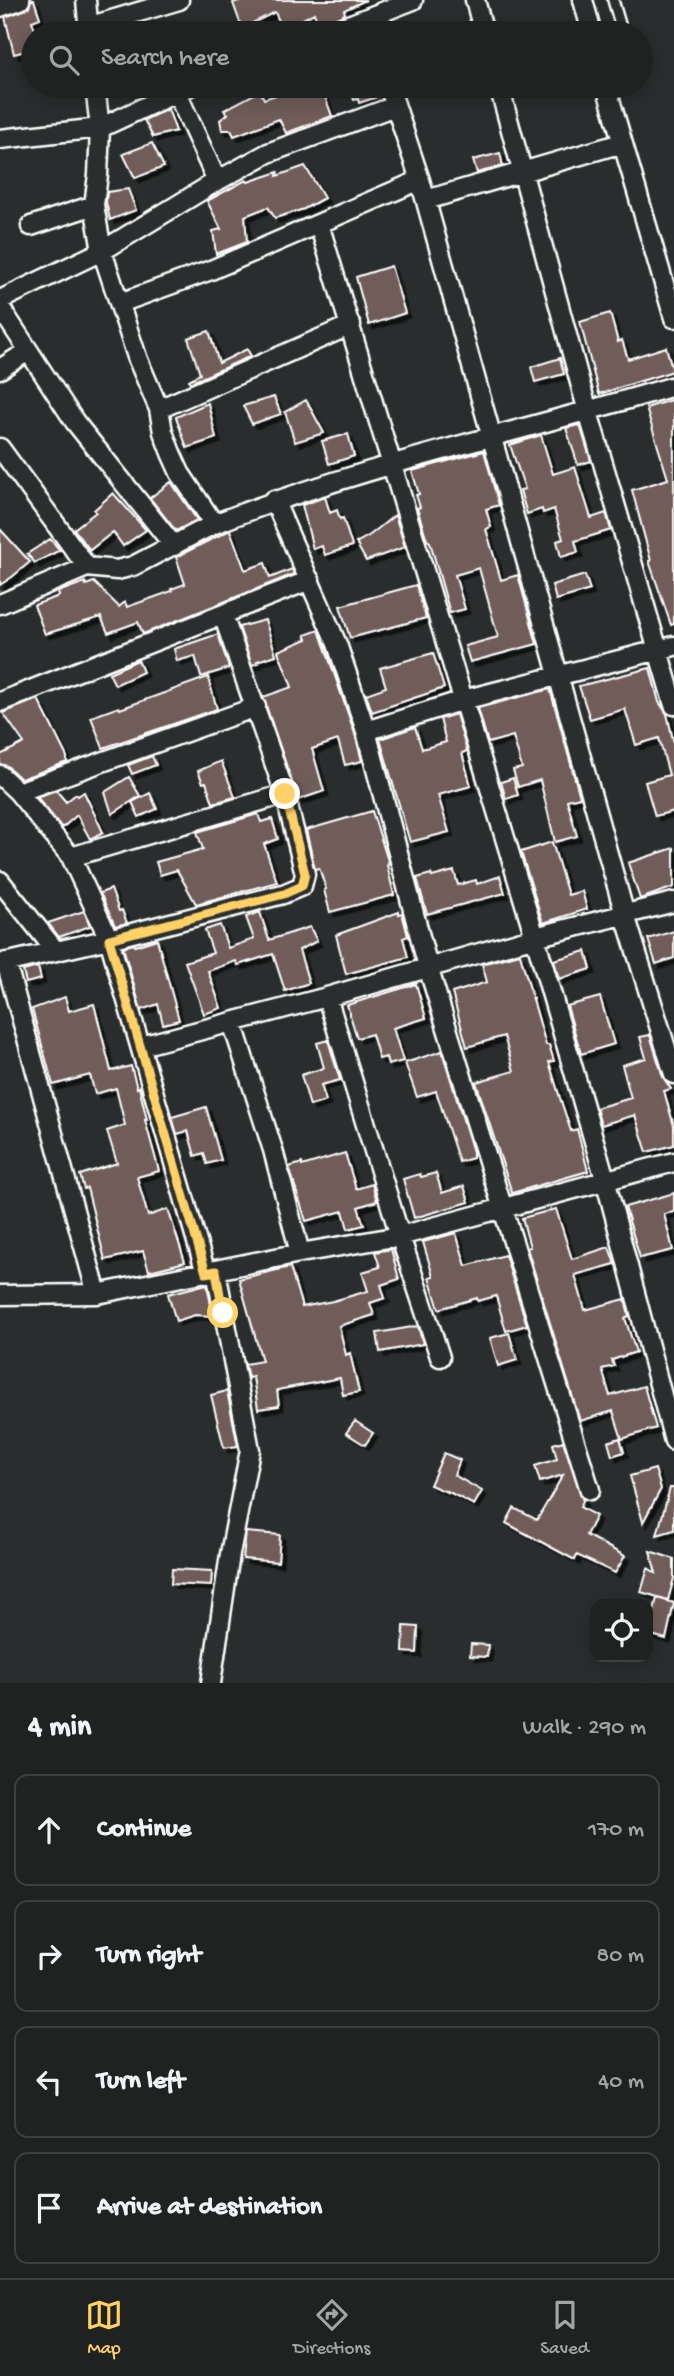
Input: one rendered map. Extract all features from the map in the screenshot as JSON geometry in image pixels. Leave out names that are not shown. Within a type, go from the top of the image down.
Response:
[{"type":"street","points":[[0,7],[20,0]]},
{"type":"street","points":[[86,0],[88,21]]},
{"type":"street","points":[[116,21],[179,0]]},
{"type":"street","points":[[379,21],[413,0]]},
{"type":"street","points":[[475,0],[481,21]]},
{"type":"street","points":[[583,0],[589,21]]},
{"type":"street","points":[[96,98],[100,128],[99,175],[94,205],[102,251],[138,360],[159,409],[163,432],[176,463],[214,524]]},
{"type":"street","points":[[0,138],[100,128],[162,98]]},
{"type":"street","points":[[187,98],[217,181]]},
{"type":"street","points":[[393,98],[421,180],[625,915],[674,1074]]},
{"type":"street","points":[[502,98],[588,412],[666,648],[674,705]]},
{"type":"street","points":[[609,98],[674,318]]},
{"type":"street","points":[[0,300],[102,251],[268,153],[395,106]]},
{"type":"street","points":[[426,200],[622,143]]},
{"type":"street","points":[[120,303],[211,270],[421,180]]},
{"type":"street","points":[[31,226],[94,205]]},
{"type":"street","points":[[318,224],[351,325],[390,463],[535,937],[605,1179],[674,1441]]},
{"type":"street","points":[[0,307],[75,422],[174,546]]},
{"type":"street","points":[[159,409],[351,325]]},
{"type":"street","points":[[0,369],[28,351]]},
{"type":"street","points":[[0,604],[87,567],[117,570],[133,566],[214,524],[274,500],[390,463],[588,412],[674,386]]},
{"type":"street","points":[[0,448],[87,567]]},
{"type":"street","points":[[274,500],[343,660],[366,730],[428,967],[590,1490]]},
{"type":"street","points":[[0,702],[310,580]]},
{"type":"street","points":[[97,1294],[3,963],[284,894],[302,886],[305,874],[285,794],[223,615]]},
{"type":"street","points":[[366,730],[463,700],[666,648]]},
{"type":"street","points":[[18,792],[256,707]]},
{"type":"street","points":[[0,775],[18,792],[71,857],[109,939],[211,1272],[250,1450],[230,1554],[211,1683]]},
{"type":"street","points":[[71,857],[285,794]]},
{"type":"street","points":[[0,881],[55,950]]},
{"type":"street","points":[[141,1046],[327,997],[535,937],[674,902]]},
{"type":"street","points":[[327,997],[440,1357]]},
{"type":"street","points":[[232,1022],[273,1150],[300,1253]]},
{"type":"street","points":[[0,1295],[97,1294],[300,1253],[400,1236],[674,1162]]},
{"type":"lane","points":[[613,0],[619,21]]},
{"type":"building","points":[[31,0],[34,0],[40,18],[21,21],[21,52],[14,54],[5,17],[29,7]]},
{"type":"building","points":[[241,0],[366,0],[344,10],[345,14],[330,21],[317,21],[314,13],[299,21],[279,21],[275,12],[256,21],[239,21],[233,3]]},
{"type":"building","points":[[247,98],[325,98],[332,116],[286,133],[279,119],[234,136],[231,130],[222,130],[220,120],[228,114],[224,110]]},
{"type":"building","points":[[353,98],[374,98],[359,103],[358,99]]},
{"type":"building","points":[[168,109],[176,131],[153,137],[144,120]]},
{"type":"building","points":[[152,143],[164,167],[135,178],[123,154]]},
{"type":"building","points":[[500,153],[503,166],[477,173],[473,160]]},
{"type":"building","points":[[305,166],[324,198],[304,209],[275,218],[268,207],[245,216],[247,242],[216,254],[213,231],[221,229],[207,201],[246,180],[248,182],[278,172],[277,176]]},
{"type":"building","points":[[128,189],[136,210],[110,220],[107,192]]},
{"type":"building","points":[[391,266],[405,313],[369,325],[356,277]]},
{"type":"building","points":[[610,313],[618,342],[622,340],[628,359],[666,347],[673,371],[599,394],[580,322]]},
{"type":"building","points":[[209,331],[219,363],[247,349],[251,356],[190,383],[189,380],[200,374],[188,338]]},
{"type":"building","points":[[560,358],[564,374],[535,382],[531,367]]},
{"type":"building","points":[[274,397],[281,414],[252,424],[243,406]]},
{"type":"building","points":[[674,399],[674,624],[671,625],[649,561],[632,490],[668,479],[646,408]]},
{"type":"building","points":[[306,400],[324,433],[295,442],[285,412]]},
{"type":"building","points":[[208,403],[216,438],[187,448],[176,417]]},
{"type":"building","points":[[580,425],[591,461],[578,465],[566,428]]},
{"type":"building","points":[[348,434],[354,456],[329,464],[322,441]]},
{"type":"building","points":[[541,435],[553,474],[575,467],[591,518],[606,513],[611,530],[575,541],[578,552],[561,557],[557,541],[563,539],[554,509],[543,513],[542,509],[527,514],[520,490],[525,489],[510,445]]},
{"type":"building","points":[[484,451],[499,505],[486,509],[491,527],[486,529],[501,580],[518,575],[537,644],[470,662],[465,646],[498,637],[479,568],[455,575],[465,609],[450,613],[430,542],[417,508],[420,507],[416,495],[419,494],[412,471]]},
{"type":"building","points":[[171,482],[197,520],[176,531],[150,498]]},
{"type":"building","points":[[113,493],[146,530],[123,546],[113,532],[90,550],[74,529],[96,512],[94,510]]},
{"type":"building","points":[[325,497],[330,513],[337,510],[340,519],[343,518],[352,546],[325,555],[322,546],[313,549],[302,505]]},
{"type":"building","points":[[395,515],[405,547],[366,561],[356,543]]},
{"type":"building","points":[[0,529],[30,562],[0,585]]},
{"type":"building","points":[[230,530],[245,570],[265,563],[270,578],[292,569],[294,574],[143,634],[138,622],[108,633],[101,617],[45,634],[34,605],[85,582],[86,585],[94,582],[119,607],[125,602],[127,607],[172,591],[171,589],[185,584],[176,557]]},
{"type":"building","points":[[50,539],[60,550],[35,563],[27,554]]},
{"type":"building","points":[[585,575],[590,590],[556,600],[552,585]]},
{"type":"building","points":[[416,585],[426,618],[350,638],[340,606]]},
{"type":"building","points":[[265,620],[276,655],[252,665],[239,627]]},
{"type":"building","points":[[319,630],[362,761],[345,765],[338,740],[312,749],[324,791],[298,800],[263,697],[292,687],[278,651],[307,639],[305,635]]},
{"type":"building","points":[[218,634],[229,668],[201,677],[195,656],[177,661],[174,649]]},
{"type":"building","points":[[433,653],[444,688],[372,712],[366,694],[386,687],[380,668]]},
{"type":"building","points":[[138,660],[143,672],[115,685],[109,673]]},
{"type":"building","points":[[650,668],[659,702],[667,714],[674,744],[674,811],[655,816],[645,782],[669,775],[659,738],[636,745],[625,709],[590,719],[579,686]]},
{"type":"building","points":[[208,677],[217,709],[103,748],[91,717]]},
{"type":"building","points":[[550,689],[580,797],[567,800],[577,836],[555,842],[540,780],[518,787],[513,770],[522,768],[513,736],[488,743],[478,708]]},
{"type":"building","points":[[38,699],[67,762],[21,779],[7,766],[0,764],[0,755],[24,743],[3,713]]},
{"type":"building","points":[[456,714],[467,751],[462,753],[471,786],[438,795],[449,832],[410,842],[380,739],[415,727],[422,749],[446,742],[440,719]]},
{"type":"building","points":[[152,756],[156,765],[132,774],[128,765]]},
{"type":"building","points":[[221,761],[235,797],[213,803],[206,782],[203,783],[198,771]]},
{"type":"building","points":[[129,777],[140,796],[112,814],[105,792]]},
{"type":"building","points":[[513,778],[518,795],[506,799],[501,782]]},
{"type":"building","points":[[56,790],[66,802],[76,794],[78,796],[84,792],[103,832],[90,839],[77,815],[62,828],[37,797]]},
{"type":"building","points":[[150,793],[157,809],[139,817],[132,802]]},
{"type":"building","points":[[372,811],[389,864],[387,865],[394,895],[330,912],[324,890],[326,889],[319,868],[315,869],[306,830]]},
{"type":"building","points":[[258,814],[261,822],[272,819],[278,839],[264,844],[277,882],[196,904],[177,870],[160,875],[156,862],[203,849],[197,832]]},
{"type":"building","points":[[552,842],[568,895],[582,891],[587,909],[543,923],[521,852]]},
{"type":"building","points":[[674,848],[674,887],[640,899],[628,863]]},
{"type":"building","points":[[454,871],[458,885],[476,880],[477,884],[500,876],[505,893],[427,914],[417,878]]},
{"type":"building","points":[[111,889],[119,911],[122,910],[127,923],[115,926],[100,893]]},
{"type":"building","points":[[84,911],[90,926],[59,937],[48,923]]},
{"type":"building","points":[[260,912],[269,940],[310,927],[317,941],[299,950],[309,983],[285,991],[273,954],[238,965],[236,961],[208,971],[221,1008],[204,1014],[185,962],[213,953],[205,930],[220,925],[228,948],[254,939],[246,917]]},
{"type":"building","points":[[402,913],[408,936],[403,938],[408,957],[346,974],[336,935]]},
{"type":"building","points":[[674,931],[674,958],[656,964],[648,939]]},
{"type":"building","points":[[157,939],[179,1020],[163,1024],[158,1004],[141,1010],[123,947]]},
{"type":"building","points":[[586,951],[591,969],[559,979],[554,960]]},
{"type":"building","points":[[520,954],[546,1045],[549,1045],[554,1061],[549,1062],[560,1098],[571,1131],[577,1129],[588,1171],[512,1193],[476,1082],[514,1071],[504,1036],[467,1047],[452,993],[487,982],[482,964]]},
{"type":"building","points":[[38,967],[41,979],[26,983],[23,971]]},
{"type":"building","points":[[416,984],[426,1018],[393,1028],[403,1061],[388,1065],[386,1057],[379,1059],[372,1034],[357,1038],[347,1005]]},
{"type":"building","points":[[65,997],[69,1011],[94,1004],[111,1071],[131,1066],[137,1088],[139,1087],[159,1171],[137,1177],[148,1216],[168,1209],[185,1262],[149,1271],[143,1251],[105,1260],[87,1188],[84,1189],[80,1175],[117,1163],[107,1131],[125,1125],[116,1088],[95,1094],[90,1075],[53,1085],[32,1009]]},
{"type":"building","points":[[600,997],[614,1044],[581,1054],[567,1006]]},
{"type":"building","points":[[650,1035],[663,1077],[671,1089],[664,1091],[674,1126],[674,1145],[647,1152],[635,1115],[601,1125],[596,1108],[631,1098],[622,1065],[646,1058],[640,1037]]},
{"type":"building","points":[[328,1040],[340,1080],[321,1085],[326,1101],[310,1106],[301,1075],[324,1068],[317,1043]]},
{"type":"building","points":[[442,1051],[473,1152],[473,1158],[459,1162],[436,1091],[417,1097],[405,1063]]},
{"type":"building","points":[[206,1107],[221,1160],[207,1164],[204,1153],[195,1156],[188,1131],[177,1134],[172,1117]]},
{"type":"building","points":[[345,1153],[356,1189],[372,1184],[377,1201],[358,1207],[364,1225],[348,1229],[343,1211],[306,1221],[289,1167],[302,1163],[302,1166]]},
{"type":"building","points":[[436,1173],[442,1193],[464,1186],[469,1202],[414,1218],[403,1179]]},
{"type":"building","points":[[674,1193],[674,1212],[664,1214],[673,1250],[640,1258],[625,1207]]},
{"type":"building","points":[[556,1209],[572,1259],[609,1247],[615,1264],[575,1275],[585,1310],[625,1299],[629,1316],[625,1318],[636,1352],[612,1360],[614,1366],[602,1369],[610,1396],[644,1386],[656,1428],[622,1439],[613,1411],[580,1421],[527,1248],[530,1247],[522,1218]]},
{"type":"building","points":[[456,1233],[466,1266],[505,1255],[527,1325],[506,1331],[496,1296],[478,1301],[477,1298],[439,1309],[429,1277],[433,1276],[423,1242]]},
{"type":"building","points":[[391,1249],[399,1279],[381,1285],[385,1298],[370,1303],[374,1315],[339,1326],[346,1355],[350,1353],[359,1392],[343,1395],[340,1378],[277,1390],[279,1406],[258,1409],[253,1377],[248,1378],[245,1364],[262,1361],[239,1279],[290,1267],[302,1307],[333,1301],[368,1291],[362,1272],[380,1267],[375,1252]]},
{"type":"building","points":[[207,1284],[213,1316],[195,1315],[176,1321],[168,1294]]},
{"type":"building","points":[[418,1326],[423,1344],[380,1352],[377,1333]]},
{"type":"building","points":[[509,1333],[517,1360],[498,1366],[490,1338]]},
{"type":"building","points":[[227,1391],[238,1446],[224,1448],[211,1395]]},
{"type":"building","points":[[355,1421],[373,1433],[365,1445],[346,1433]]},
{"type":"building","points":[[620,1438],[624,1452],[612,1456],[608,1442]]},
{"type":"building","points":[[563,1441],[583,1501],[580,1507],[596,1516],[586,1535],[625,1556],[615,1573],[577,1555],[575,1560],[506,1523],[514,1508],[537,1520],[563,1475],[540,1482],[535,1466],[557,1459],[553,1444]]},
{"type":"building","points":[[444,1453],[460,1460],[454,1475],[482,1491],[474,1505],[430,1485]]},
{"type":"building","points":[[655,1469],[661,1489],[643,1522],[630,1476]]},
{"type":"building","points":[[670,1488],[674,1488],[674,1530],[657,1535]]},
{"type":"building","points":[[246,1532],[280,1535],[278,1562],[243,1559]]},
{"type":"building","points":[[650,1551],[674,1559],[674,1578],[668,1600],[641,1592],[648,1568],[656,1573]]},
{"type":"building","points":[[172,1569],[212,1571],[211,1586],[171,1584]]},
{"type":"building","points":[[657,1598],[674,1603],[666,1639],[653,1635],[653,1614]]},
{"type":"building","points":[[404,1626],[418,1627],[417,1653],[403,1652]]},
{"type":"building","points":[[471,1644],[488,1645],[487,1657],[470,1656]]},
{"type":"route","points":[[223,1313],[216,1271],[206,1273],[109,939],[284,894],[302,886],[305,874],[285,794]]}]
